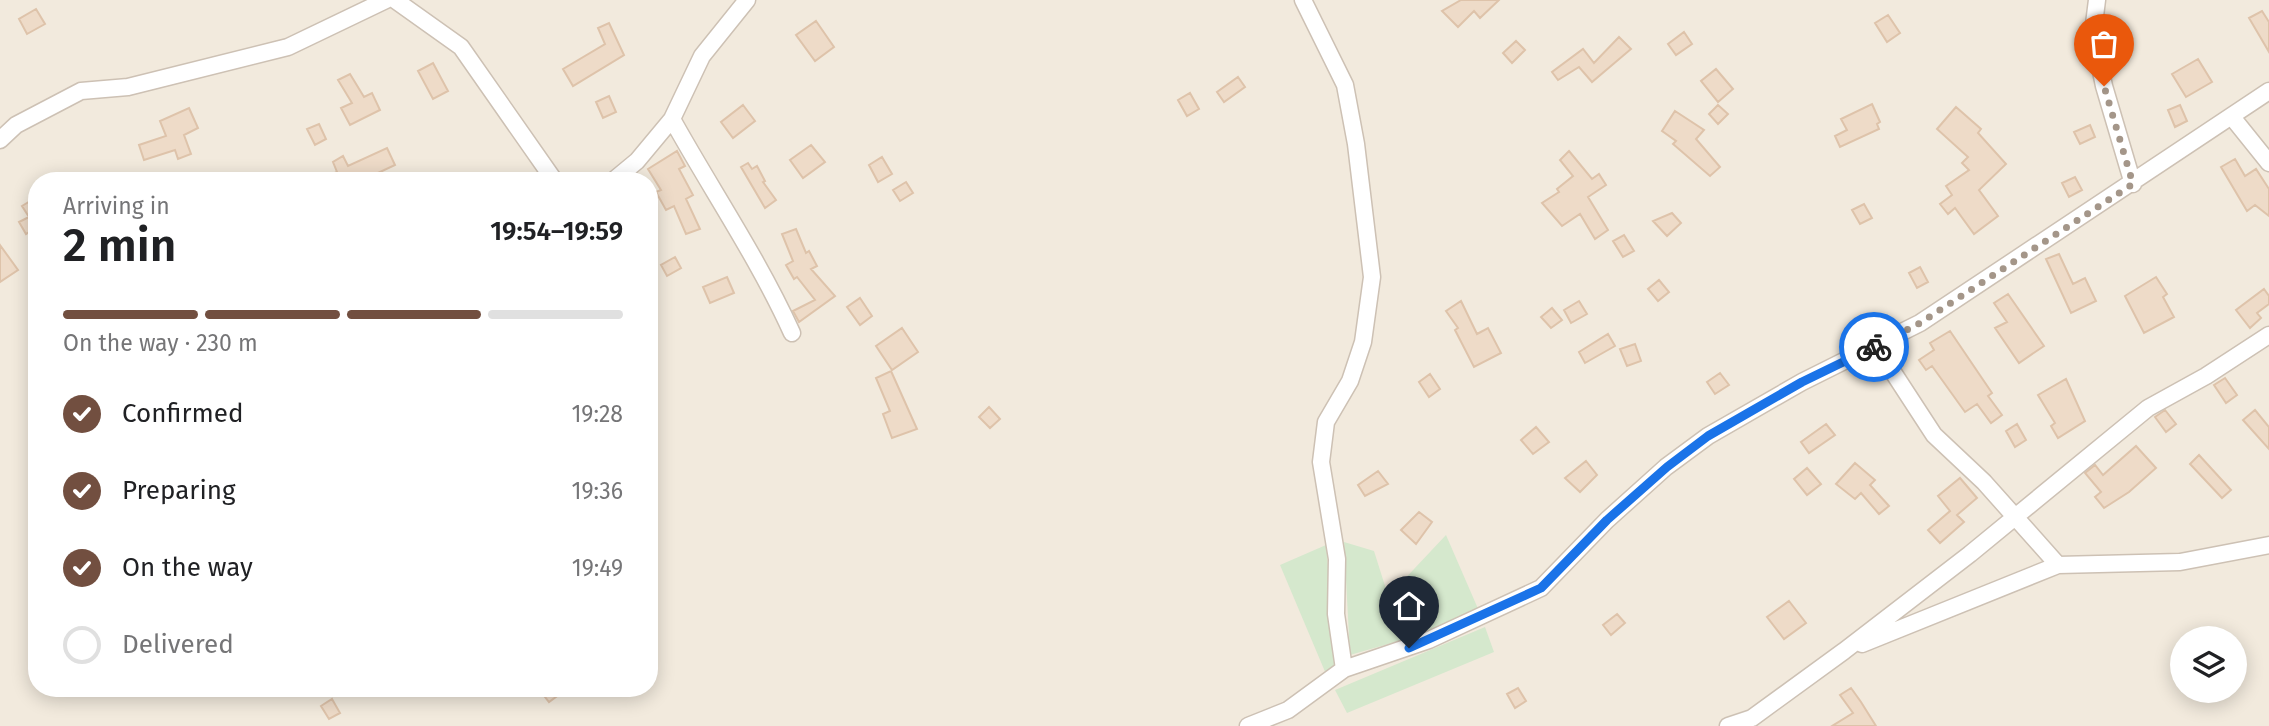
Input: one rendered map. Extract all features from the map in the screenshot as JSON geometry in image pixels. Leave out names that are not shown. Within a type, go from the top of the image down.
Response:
[{"type":"street","points":[[0,140],[16,125],[81,92],[128,87],[288,47],[386,0]]},
{"type":"street","points":[[395,0],[461,47],[548,172]]},
{"type":"street","points":[[624,172],[637,161],[672,119],[702,57],[747,0]]},
{"type":"street","points":[[1303,0],[1345,85],[1356,144],[1372,277],[1363,342],[1350,381],[1326,422],[1321,462],[1337,559],[1336,614],[1344,670]]},
{"type":"street","points":[[2097,0],[2093,32],[2104,86],[2133,184]]},
{"type":"street","points":[[1248,726],[1288,710],[1344,670],[1429,640],[1541,588],[1617,511],[1667,467],[1708,436],[1802,382],[1920,323],[2269,92]]},
{"type":"street","points":[[2232,117],[2269,163]]},
{"type":"street","points":[[672,119],[712,191],[765,274],[792,333]]},
{"type":"street","points":[[1728,726],[1752,718],[1844,651],[2015,518],[2148,408],[2206,376],[2269,335]]},
{"type":"street","points":[[1876,346],[1934,435],[1984,482],[2057,565]]},
{"type":"street","points":[[1844,651],[2057,565],[2180,562],[2269,545]]},
{"type":"shaded area","points":[[0,0],[2269,0],[2269,726],[0,726]]},
{"type":"green space","points":[[1446,535],[1479,611],[1411,641],[1399,585]]},
{"type":"green space","points":[[1344,542],[1374,551],[1402,640],[1350,655]]},
{"type":"green space","points":[[1326,545],[1337,667],[1326,674],[1280,565]]},
{"type":"green space","points":[[1485,627],[1494,652],[1347,713],[1335,690]]},
{"type":"building","points":[[1461,0],[1499,0],[1480,18],[1474,11],[1458,27],[1442,11]]},
{"type":"building","points":[[36,9],[45,24],[27,34],[19,19]]},
{"type":"building","points":[[2262,11],[2269,22],[2269,52],[2249,18]]},
{"type":"building","points":[[1888,15],[1900,33],[1887,42],[1875,23]]},
{"type":"building","points":[[816,21],[834,47],[815,61],[796,35]]},
{"type":"building","points":[[609,23],[624,55],[573,86],[563,69],[605,44],[598,28]]},
{"type":"building","points":[[1684,32],[1692,44],[1676,55],[1668,44]]},
{"type":"building","points":[[1619,37],[1631,49],[1592,82],[1579,67],[1558,80],[1552,72],[1583,49],[1594,63]]},
{"type":"building","points":[[1516,41],[1525,50],[1512,63],[1503,53]]},
{"type":"building","points":[[2198,59],[2212,82],[2186,97],[2172,74]]},
{"type":"building","points":[[433,63],[448,91],[433,99],[418,71]]},
{"type":"building","points":[[1716,69],[1733,89],[1718,102],[1701,81]]},
{"type":"building","points":[[350,74],[364,97],[372,93],[380,110],[350,125],[341,108],[352,103],[338,80]]},
{"type":"building","points":[[1238,77],[1245,87],[1224,102],[1217,92]]},
{"type":"building","points":[[1190,93],[1199,109],[1187,116],[1178,100]]},
{"type":"building","points":[[609,96],[616,112],[603,118],[596,102]]},
{"type":"building","points":[[1872,104],[1880,122],[1877,124],[1879,129],[1840,147],[1835,136],[1847,130],[1841,119]]},
{"type":"building","points":[[743,105],[755,121],[733,138],[721,122]]},
{"type":"building","points":[[1718,105],[1728,114],[1718,124],[1709,114]]},
{"type":"building","points":[[2180,105],[2187,121],[2175,127],[2168,110]]},
{"type":"building","points":[[1956,107],[1981,129],[1978,133],[2006,164],[1979,190],[1998,216],[1974,234],[1955,208],[1948,214],[1940,204],[1952,195],[1946,186],[1969,170],[1962,163],[1968,157],[1937,129]]},
{"type":"building","points":[[189,108],[198,128],[184,135],[191,154],[178,159],[175,150],[144,160],[139,145],[166,136],[160,121]]},
{"type":"building","points":[[1675,111],[1704,130],[1696,139],[1720,167],[1710,176],[1673,144],[1676,141],[1662,131]]},
{"type":"building","points":[[319,124],[326,139],[315,145],[307,129]]},
{"type":"building","points":[[2090,125],[2095,137],[2080,144],[2074,132]]},
{"type":"building","points":[[811,145],[825,162],[803,178],[790,160]]},
{"type":"building","points":[[387,148],[395,165],[380,172],[337,172],[333,162],[343,156],[348,166]]},
{"type":"building","points":[[677,151],[685,166],[679,169],[693,195],[686,199],[700,229],[686,234],[674,206],[666,210],[658,196],[661,190],[658,185],[658,172],[650,172],[648,169]]},
{"type":"building","points":[[1569,151],[1592,179],[1599,174],[1606,185],[1588,197],[1608,230],[1595,239],[1580,214],[1562,226],[1542,203],[1559,192],[1557,189],[1573,176],[1560,160]]},
{"type":"building","points":[[882,157],[892,174],[878,182],[869,165]]},
{"type":"building","points":[[2235,159],[2245,176],[2256,169],[2269,189],[2269,216],[2255,205],[2247,211],[2221,167]]},
{"type":"building","points":[[748,163],[752,169],[757,166],[765,181],[763,182],[776,200],[765,208],[741,167]]},
{"type":"building","points":[[2075,177],[2082,190],[2069,197],[2062,183]]},
{"type":"building","points":[[906,182],[913,193],[900,201],[893,190]]},
{"type":"building","points":[[28,202],[28,215],[22,206]]},
{"type":"building","points":[[1864,204],[1872,218],[1860,224],[1852,210]]},
{"type":"building","points":[[1672,213],[1681,223],[1667,236],[1653,221]]},
{"type":"building","points":[[28,218],[28,233],[26,234],[19,222]]},
{"type":"building","points":[[796,229],[806,253],[809,251],[817,266],[811,269],[835,296],[799,322],[793,311],[815,300],[797,277],[794,279],[786,265],[793,261],[782,234]]},
{"type":"building","points":[[1624,235],[1634,251],[1623,257],[1613,241]]},
{"type":"building","points":[[0,245],[18,270],[0,282]]},
{"type":"building","points":[[2059,254],[2073,284],[2085,278],[2096,301],[2071,313],[2046,259]]},
{"type":"building","points":[[675,257],[681,268],[667,276],[661,265]]},
{"type":"building","points":[[1920,267],[1928,282],[1917,288],[1909,273]]},
{"type":"building","points":[[727,277],[734,293],[710,303],[703,287]]},
{"type":"building","points":[[2156,277],[2167,294],[2163,297],[2174,317],[2144,333],[2125,296]]},
{"type":"building","points":[[1659,280],[1669,292],[1658,301],[1648,289]]},
{"type":"building","points":[[2264,289],[2269,296],[2269,304],[2257,313],[2261,318],[2250,328],[2236,310]]},
{"type":"building","points":[[2008,294],[2044,346],[2019,363],[1995,328],[2007,322],[1994,303]]},
{"type":"building","points":[[860,298],[872,316],[860,325],[847,307]]},
{"type":"building","points":[[1461,301],[1477,334],[1488,328],[1501,353],[1474,367],[1455,330],[1458,328],[1446,311]]},
{"type":"building","points":[[1579,301],[1587,314],[1571,323],[1564,310]]},
{"type":"building","points":[[1552,308],[1562,320],[1551,328],[1541,317]]},
{"type":"building","points":[[902,328],[918,352],[892,370],[876,346]]},
{"type":"building","points":[[1950,331],[1992,393],[1988,396],[2002,415],[1991,423],[1977,404],[1965,412],[1932,366],[1926,370],[1919,360],[1934,350],[1930,343]]},
{"type":"building","points":[[1608,334],[1615,346],[1585,363],[1579,352]]},
{"type":"building","points":[[1635,344],[1641,361],[1627,366],[1620,349]]},
{"type":"building","points":[[891,371],[917,429],[892,438],[883,414],[890,411],[876,378]]},
{"type":"building","points":[[1720,373],[1729,385],[1715,394],[1707,382]]},
{"type":"building","points":[[1430,374],[1440,389],[1429,397],[1419,382]]},
{"type":"building","points":[[2225,378],[2237,395],[2226,403],[2214,385]]},
{"type":"building","points":[[2066,379],[2085,421],[2058,438],[2051,426],[2055,423],[2038,395]]},
{"type":"building","points":[[989,407],[1000,419],[990,428],[979,417]]},
{"type":"building","points":[[2165,410],[2176,424],[2166,432],[2155,417]]},
{"type":"building","points":[[2255,410],[2269,427],[2269,449],[2243,420]]},
{"type":"building","points":[[1826,424],[1835,435],[1809,453],[1801,442]]},
{"type":"building","points":[[2017,424],[2026,440],[2015,447],[2006,431]]},
{"type":"building","points":[[1536,427],[1549,442],[1533,454],[1521,440]]},
{"type":"building","points":[[2136,446],[2156,468],[2129,492],[2104,508],[2095,497],[2101,492],[2085,473],[2095,465],[2103,475]]},
{"type":"building","points":[[2199,455],[2231,490],[2222,498],[2190,464]]},
{"type":"building","points":[[1586,461],[1597,475],[1580,492],[1565,478]]},
{"type":"building","points":[[1855,463],[1875,480],[1870,485],[1889,506],[1879,514],[1861,493],[1855,499],[1836,484]]},
{"type":"building","points":[[1807,468],[1821,484],[1807,495],[1794,479]]},
{"type":"building","points":[[1378,471],[1388,484],[1365,496],[1358,485]]},
{"type":"building","points":[[1960,478],[1977,498],[1957,515],[1964,522],[1940,543],[1928,530],[1950,511],[1938,496]]},
{"type":"building","points":[[1419,512],[1432,522],[1416,544],[1401,530]]},
{"type":"building","points":[[1789,601],[1806,623],[1784,639],[1767,617]]},
{"type":"building","points":[[1617,614],[1625,623],[1611,635],[1603,625]]},
{"type":"building","points":[[1518,688],[1526,701],[1515,708],[1507,694]]},
{"type":"building","points":[[1851,688],[1876,726],[1832,726],[1853,713],[1840,695]]},
{"type":"building","points":[[332,699],[340,713],[329,719],[321,706]]},
{"type":"way so far","points":[[1874,347],[1920,323],[2133,184],[2104,86]]},
{"type":"route","points":[[1409,648],[1510,605],[1541,588],[1607,520],[1667,467],[1708,436],[1802,382],[1874,347]]}]
